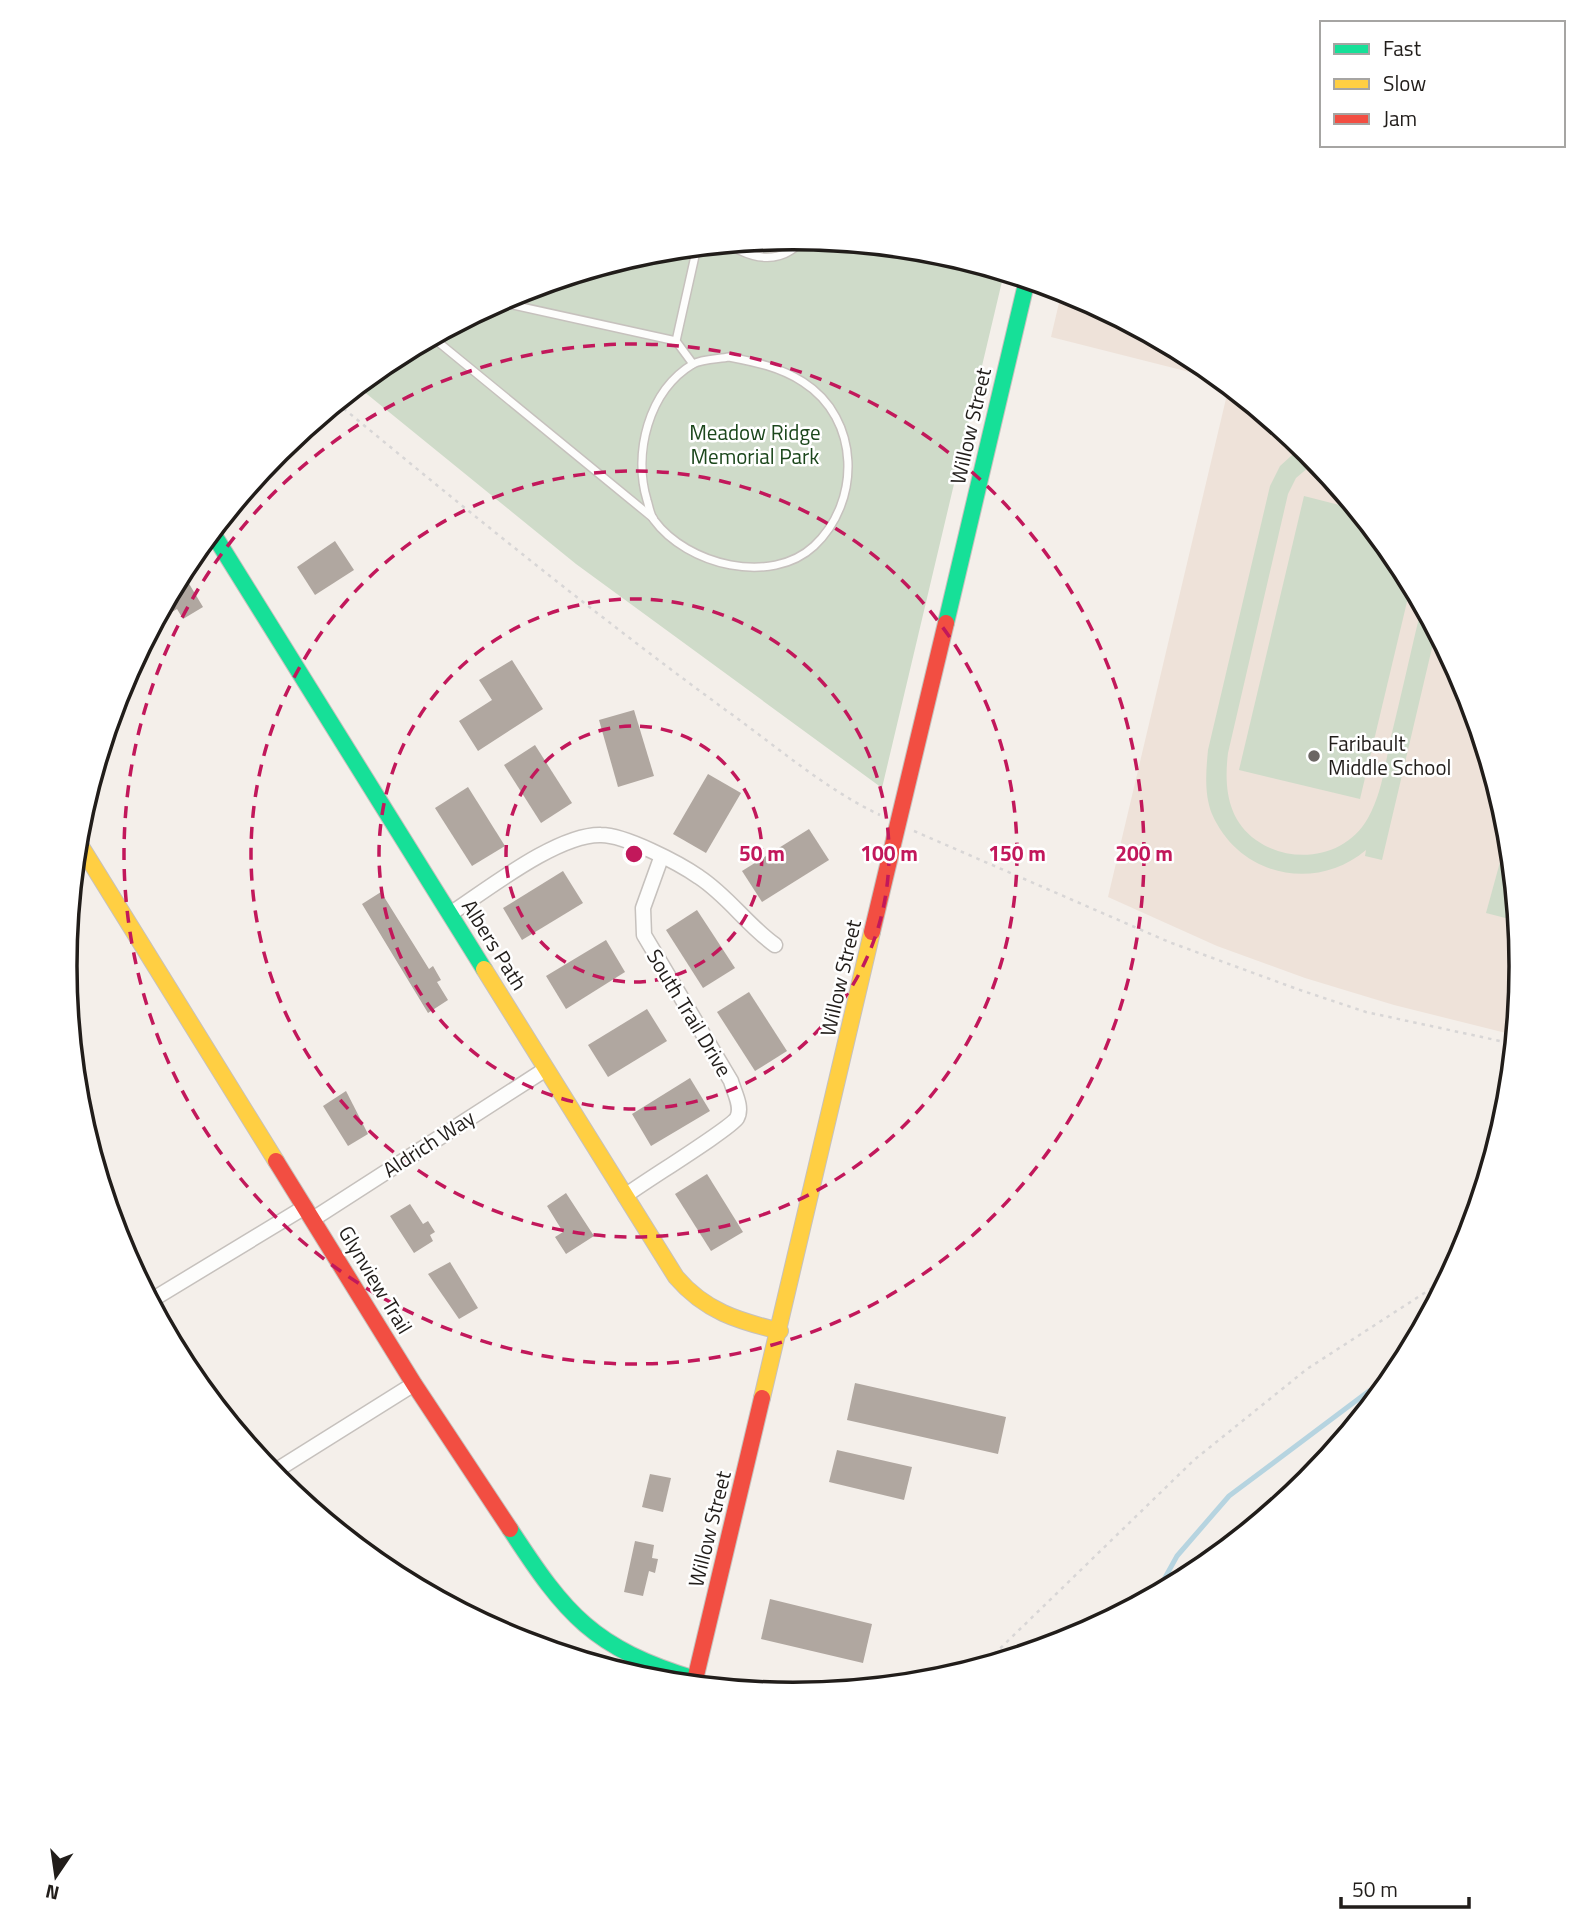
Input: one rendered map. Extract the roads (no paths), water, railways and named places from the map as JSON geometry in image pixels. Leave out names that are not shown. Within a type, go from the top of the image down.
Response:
[{"type":"street","name":"Willow Street","points":[[696,1675],[780,1331],[1025,289]]},
{"type":"street","name":"Albers Path","points":[[217,541],[676,1277],[703,1307],[721,1317],[780,1331]]},
{"type":"street","points":[[450,915],[524,865],[575,839],[601,835],[617,837],[699,876],[724,897],[751,927],[775,945]]},
{"type":"street","name":"Glynview Trail","points":[[86,855],[414,1384],[551,1592],[580,1622],[616,1648],[660,1669]]},
{"type":"street","name":"South Trail Drive","points":[[625,1196],[721,1132],[737,1118],[739,1108],[731,1081],[643,935],[643,908],[661,858]]},
{"type":"street","name":"Aldrich Way","points":[[158,1296],[309,1213],[546,1069]]},
{"type":"street","points":[[282,1467],[414,1384]]},
{"type":"lane","points":[[742,252],[769,259],[791,250]]},
{"type":"lane","points":[[676,341],[695,257]]},
{"type":"lane","points":[[517,306],[676,341],[693,364]]},
{"type":"lane","points":[[440,343],[653,519],[679,544],[720,564],[764,567],[802,557],[832,529],[847,493],[848,452],[834,410],[804,383],[770,365],[729,356],[693,364],[662,394],[644,435],[640,476],[653,519]]},
{"type":"waterway","points":[[1165,1577],[1177,1556],[1229,1496],[1369,1391]]},
{"type":"place","name":"Faribault Middle School","points":[[1314,756]]},
{"type":"park label","name":"Meadow Ridge Memorial Park","points":[[755,445]]}]
